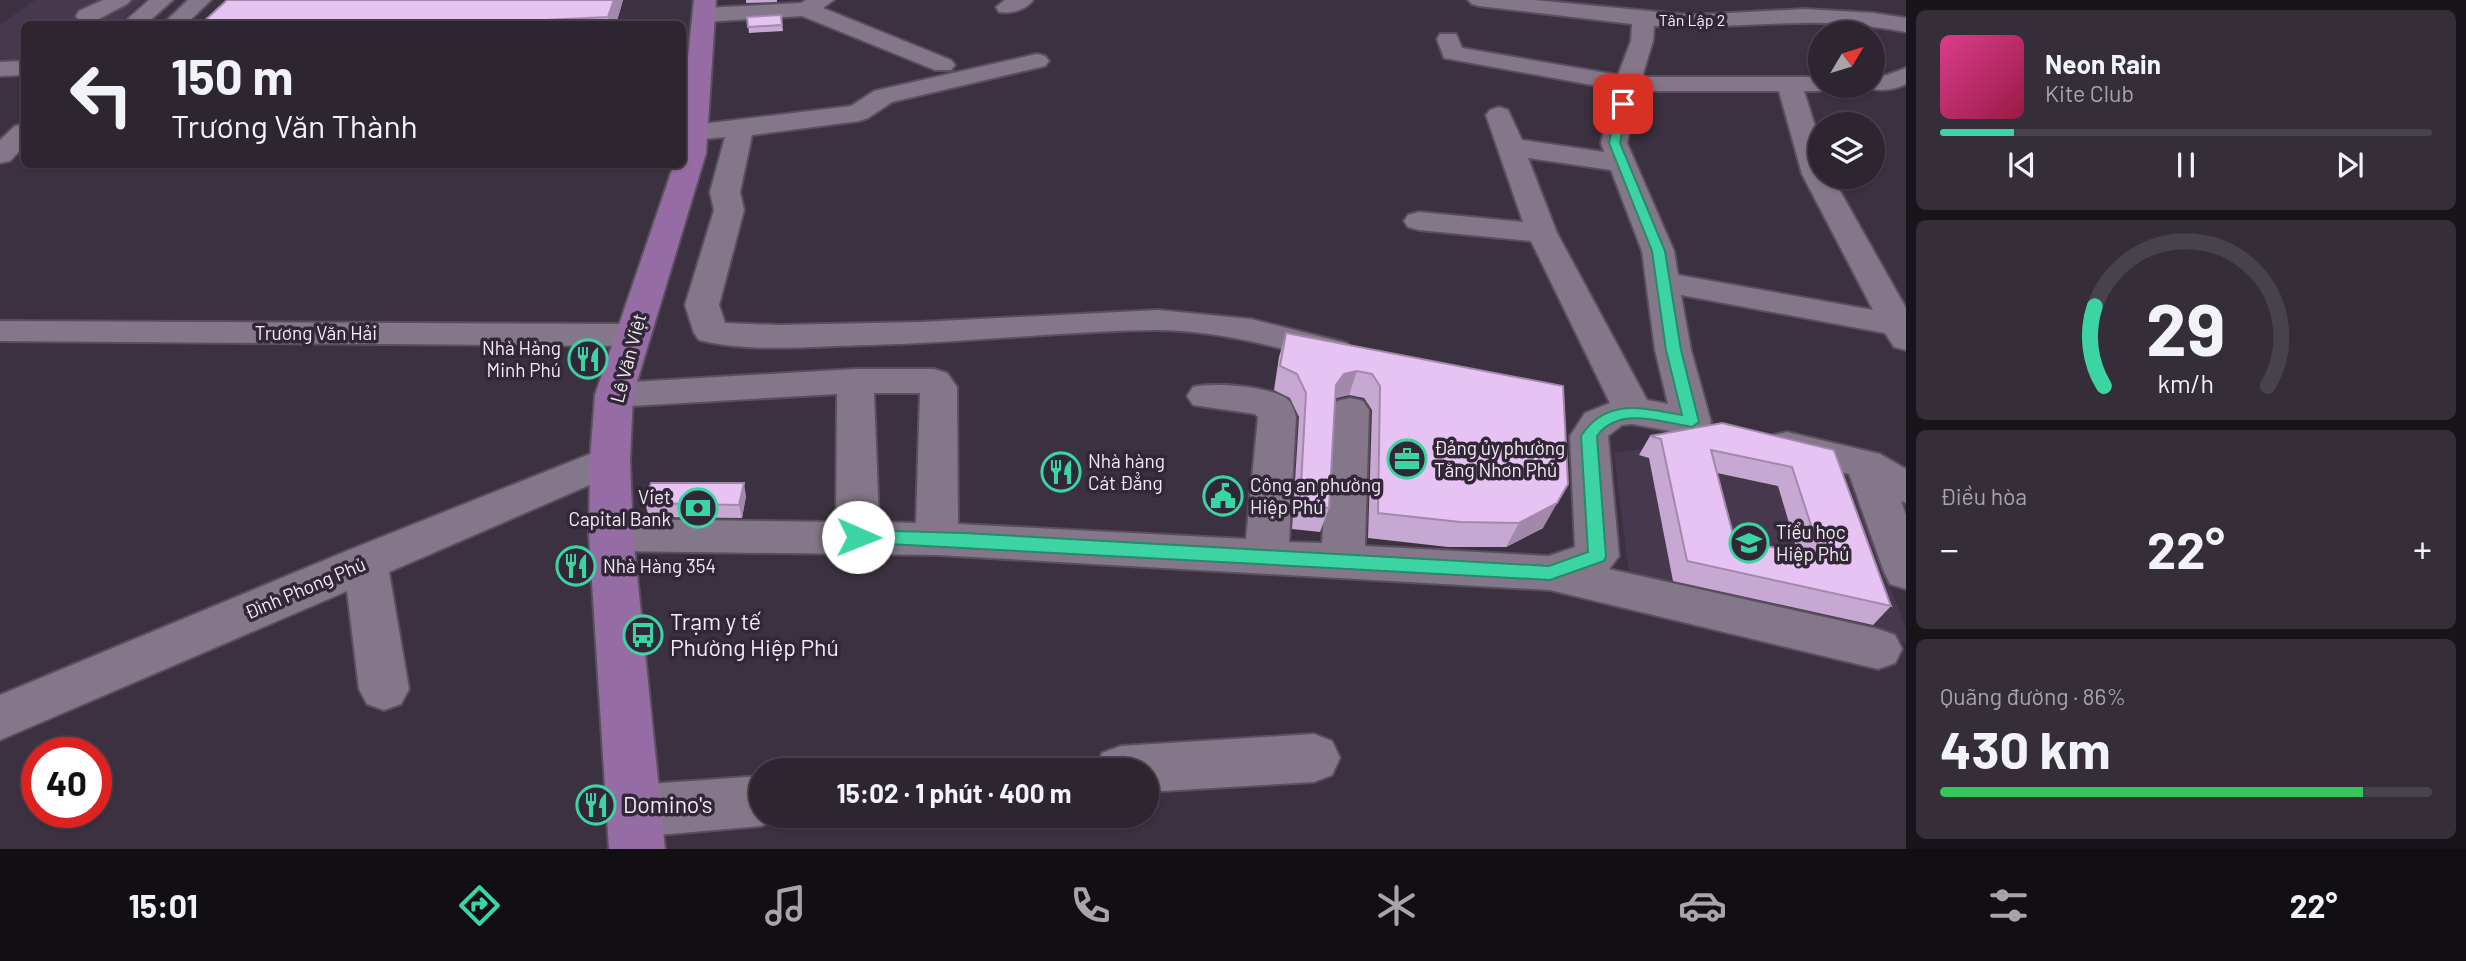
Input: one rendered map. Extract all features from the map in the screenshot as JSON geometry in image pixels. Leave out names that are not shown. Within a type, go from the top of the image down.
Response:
[{"type":"main road","name":"Lê Văn Việt","points":[[636,830],[611,535],[610,460],[614,395],[631,335],[692,153],[690,88],[699,26]]},
{"type":"street","points":[[87,16],[120,0]]},
{"type":"street","points":[[137,21],[162,0]]},
{"type":"street","points":[[177,21],[200,0]]},
{"type":"street","name":"Tân Lập 2","points":[[1479,0],[1691,22],[1805,16],[1874,20],[1906,25]]},
{"type":"street","points":[[1785,0],[1805,16]]},
{"type":"street","points":[[1855,0],[1874,20]]},
{"type":"street","points":[[699,26],[740,13],[814,4],[943,65]]},
{"type":"street","points":[[699,26],[734,39],[740,13]]},
{"type":"street","points":[[1643,19],[1642,41],[1627,84],[1614,143],[1658,251],[1673,350],[1692,422]]},
{"type":"street","points":[[1448,39],[1452,52],[1627,84],[1805,84],[1816,174],[1900,323]]},
{"type":"street","points":[[691,124],[740,129],[859,113],[883,96],[1037,61]]},
{"type":"street","points":[[0,69],[21,68]]},
{"type":"street","points":[[1499,115],[1542,233],[1634,412]]},
{"type":"street","points":[[0,122],[21,121]]},
{"type":"street","points":[[740,129],[725,192],[729,210],[702,305],[711,333],[779,336],[920,333],[1158,320],[1251,329],[1357,357]]},
{"type":"street","points":[[0,155],[21,135]]},
{"type":"street","points":[[1511,147],[1622,163]]},
{"type":"street","points":[[0,155],[21,154]]},
{"type":"street","points":[[1419,221],[1542,233]]},
{"type":"street","points":[[1663,282],[1900,323]]},
{"type":"street","points":[[0,346],[15,331]]},
{"type":"street","name":"Trương Văn Hải","points":[[15,331],[631,335]]},
{"type":"street","points":[[614,395],[855,381],[934,381],[938,384],[937,539]]},
{"type":"street","points":[[855,381],[858,537]]},
{"type":"street","points":[[1206,396],[1261,401],[1274,407],[1277,417],[1266,556]]},
{"type":"street","points":[[1343,561],[1350,410]]},
{"type":"street","points":[[1550,573],[1597,556],[1609,511],[1589,436],[1599,422],[1615,415],[1634,412],[1692,422],[1866,464],[1906,488]]},
{"type":"street","name":"Đình Phong Phú","points":[[0,718],[610,460]]},
{"type":"street","points":[[1866,464],[1906,572]]},
{"type":"street","points":[[611,535],[937,539],[1550,573],[1878,649]]},
{"type":"street","points":[[365,562],[384,689]]},
{"type":"street","points":[[1159,767],[1314,758]]},
{"type":"street","points":[[636,830],[749,804]]},
{"type":"shaded area","points":[[35,0],[144,0],[120,21],[21,21],[21,61],[0,62],[0,25]]},
{"type":"shaded area","name":"Tiểu học Hiệp Phú","points":[[1705,439],[1845,471],[1906,628],[1906,643],[1629,573],[1614,453]]},
{"type":"building","points":[[227,0],[614,0],[608,17],[526,21],[204,21]]},
{"type":"building","points":[[781,15],[782,25],[748,27],[747,17]]},
{"type":"building","points":[[1286,333],[1563,386],[1568,484],[1557,503],[1519,523],[1460,522],[1378,513],[1380,386],[1372,374],[1357,371],[1344,374],[1336,385],[1329,508],[1300,504],[1306,393],[1297,374],[1280,366]]},
{"type":"building","points":[[1722,423],[1834,450],[1891,606],[1687,561],[1661,439],[1650,436]],"holes":[[[1711,450],[1792,467],[1822,559],[1734,538]]]},
{"type":"building","points":[[651,483],[744,483],[739,505],[645,503]]},
{"type":"place","name":"Nhà Hàng Minh Phú","points":[[588,359]]},
{"type":"place","name":"Đảng ủy phường Tăng Nhơn Phú","points":[[1407,459]]},
{"type":"place","name":"Nhà hàng Cát Đẳng","points":[[1061,472]]},
{"type":"place","name":"Công an phường Hiệp Phú","points":[[1223,496]]},
{"type":"place","name":"Viet Capital Bank","points":[[698,508]]},
{"type":"place","name":"Tiểu học Hiệp Phú","points":[[1749,543]]},
{"type":"place","name":"Nhà Hàng 354","points":[[576,566]]},
{"type":"place","name":"Trạm y tế Phường Hiệp Phú","points":[[643,635]]},
{"type":"place","name":"Domino's","points":[[596,805]]},
{"type":"route","points":[[858,537],[964,540],[1550,573],[1597,556],[1596,509],[1589,436],[1599,422],[1615,415],[1634,412],[1692,422],[1673,350],[1658,251],[1614,143],[1623,104]]}]
